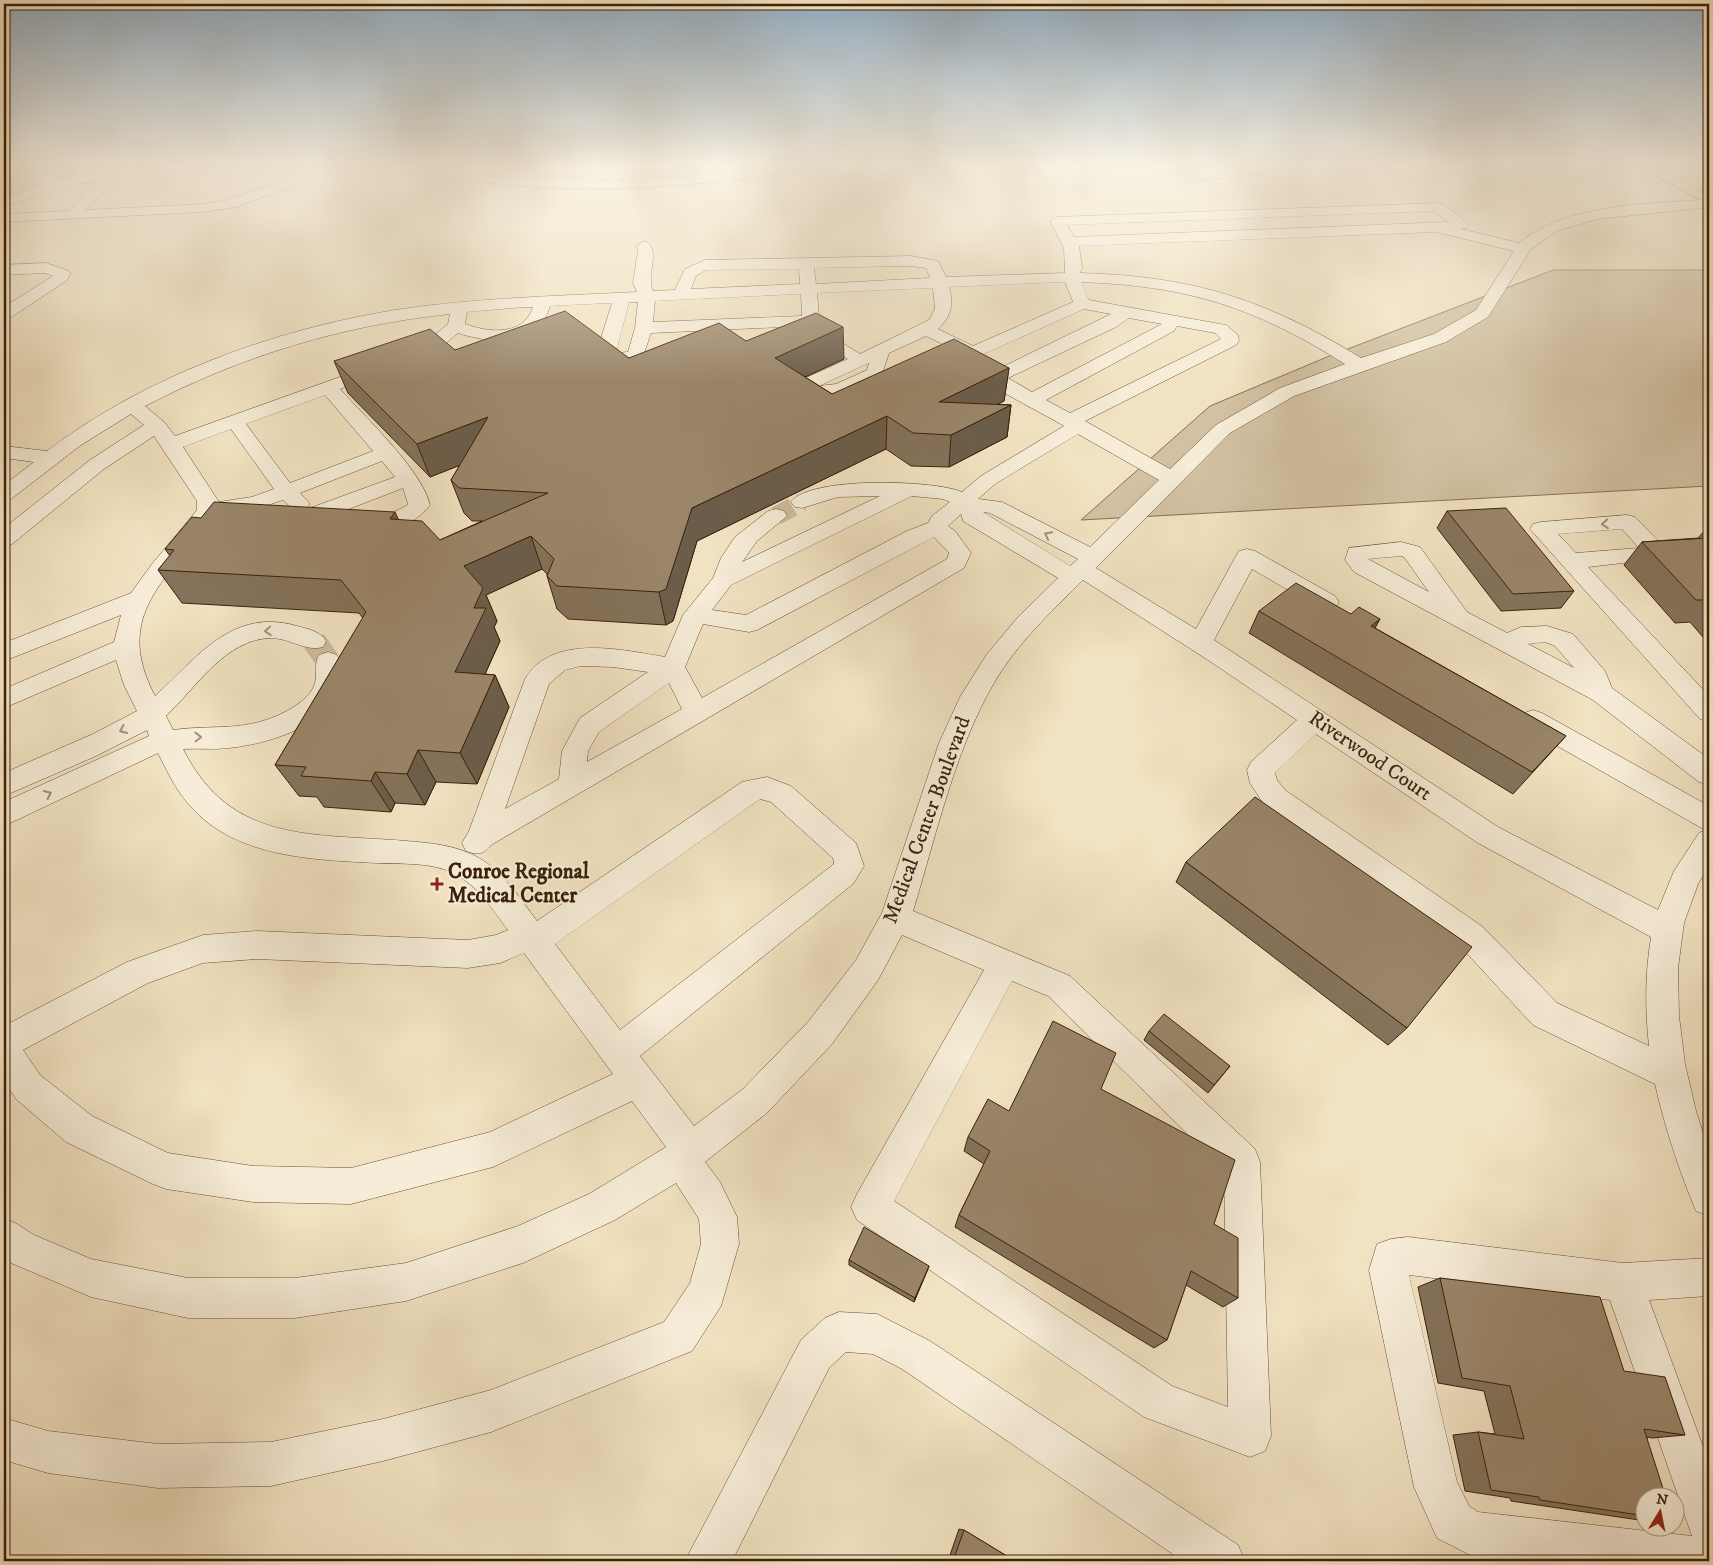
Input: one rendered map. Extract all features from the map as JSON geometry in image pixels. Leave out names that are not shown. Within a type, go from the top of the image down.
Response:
[{"type":"street","points":[[1065,236],[1072,248],[1074,268],[1071,277],[1082,304]]},
{"type":"street","points":[[1068,242],[1225,236]]},
{"type":"street","points":[[1469,236],[1523,249]]},
{"type":"street","name":"Medical Center Boulevard","points":[[4,1237],[21,1249],[91,1278],[188,1298],[295,1298],[406,1282],[523,1244],[602,1208],[685,1154],[755,1101],[820,1033],[867,970],[895,918],[952,743],[973,697],[996,660],[1027,622],[1224,429],[1288,392],[1359,365],[1440,338],[1482,313],[1523,249],[1540,236]]},
{"type":"street","points":[[622,298],[606,351],[610,358],[627,359],[636,355],[644,328],[647,297],[642,283],[646,250],[644,246]]},
{"type":"street","points":[[682,295],[688,273],[695,268],[705,265],[923,261],[932,264],[940,283],[944,308],[935,325],[881,351]]},
{"type":"street","points":[[806,264],[812,328],[822,338],[852,355]]},
{"type":"street","points":[[4,270],[46,268],[63,274],[60,278],[4,314]]},
{"type":"street","points":[[4,495],[96,426],[173,384],[216,365],[288,340],[375,318],[460,308],[543,302],[1071,277],[1150,282],[1218,296],[1285,322],[1359,365]]},
{"type":"street","points":[[456,326],[476,333],[513,334],[537,319],[543,302]]},
{"type":"street","points":[[695,615],[749,624],[915,536],[936,528],[940,521],[969,502],[988,480],[1074,423],[1230,341],[1229,335],[1220,329],[1082,304],[973,352],[965,359],[994,378],[1032,400],[1074,423],[1120,449],[1172,479]]},
{"type":"street","points":[[4,539],[111,453],[164,435],[235,422],[424,353],[456,326],[460,308]]},
{"type":"street","points":[[994,378],[1110,323],[1126,312]]},
{"type":"street","points":[[1032,400],[1168,327],[1173,320]]},
{"type":"street","points":[[644,328],[811,321]]},
{"type":"street","points":[[926,330],[973,352]]},
{"type":"street","points":[[329,388],[408,478],[418,495],[419,505],[413,512],[399,520],[362,526]]},
{"type":"street","points":[[4,1439],[48,1452],[158,1466],[271,1464],[383,1440],[491,1411],[678,1337],[707,1292],[720,1244],[718,1218],[707,1195],[685,1154],[638,1080],[496,889],[478,872],[461,863],[427,854],[277,842],[244,830],[212,809],[188,784],[128,663],[129,617],[140,598],[208,510],[208,501],[164,435],[132,405]]},
{"type":"street","points":[[235,422],[287,493],[319,519],[408,478]]},
{"type":"street","points":[[4,452],[52,458]]},
{"type":"street","points":[[208,510],[234,508],[287,493],[386,453]]},
{"type":"street","points":[[802,502],[815,494],[841,490],[909,490],[947,493],[969,502]]},
{"type":"street","points":[[723,580],[909,490]]},
{"type":"street","name":"Riverwood Court","points":[[969,502],[971,516],[1081,568],[1200,643],[1488,834],[1668,930]]},
{"type":"street","points":[[572,784],[575,751],[589,725],[672,667],[695,615],[723,580],[732,556],[747,536],[776,516]]},
{"type":"street","points":[[1571,560],[1657,554],[1627,522],[1542,529],[1709,712]]},
{"type":"street","points":[[481,837],[956,563],[960,553],[947,536],[936,528]]},
{"type":"street","points":[[1200,643],[1247,556],[1350,615]]},
{"type":"street","points":[[4,652],[140,598]]},
{"type":"street","points":[[1458,617],[1603,694],[1709,774]]},
{"type":"street","points":[[4,785],[136,724],[178,689],[210,653],[234,639],[246,634],[269,630],[297,632],[321,651],[329,683],[317,702],[299,716],[270,730],[236,738],[198,737],[166,740],[4,814]]},
{"type":"street","points":[[4,699],[127,646]]},
{"type":"street","points":[[461,863],[481,837],[538,679],[557,663],[580,658],[620,658],[672,667]]},
{"type":"street","points":[[672,667],[697,713]]},
{"type":"street","points":[[1514,709],[1709,820]]},
{"type":"street","points":[[1316,719],[1261,770],[1264,783],[1275,798],[1472,937],[1545,1014],[1671,1074]]},
{"type":"street","points":[[4,1043],[138,972],[203,949],[257,945],[468,954],[500,950],[532,938],[744,796],[762,787],[773,788],[846,852],[849,866],[843,875],[617,1053]]},
{"type":"street","points":[[1706,852],[1685,877],[1668,930],[1661,976],[1662,1026],[1671,1074],[1702,1161],[1709,1198]]},
{"type":"street","points":[[895,918],[1059,986],[1242,1162],[1250,1436],[1159,1402],[870,1207],[1004,964]]},
{"type":"street","points":[[4,1051],[28,1087],[78,1129],[166,1171],[253,1184],[351,1186],[493,1149],[638,1080]]},
{"type":"street","points":[[1709,1277],[1623,1282],[1423,1256],[1391,1258],[1388,1270],[1436,1487],[1453,1522],[1472,1534],[1709,1561]]},
{"type":"street","points":[[1623,1282],[1709,1523]]},
{"type":"street","points":[[708,1561],[815,1354],[839,1332],[877,1334],[916,1355],[1222,1561]]},
{"type":"shaded area","points":[[1553,270],[1709,270],[1709,486],[1081,520],[1210,406],[1327,357]]},
{"type":"building","points":[[565,311],[629,358],[719,323],[746,341],[816,313],[843,327],[775,358],[832,394],[954,339],[1009,368],[939,402],[1011,405],[951,435],[913,433],[887,416],[692,508],[666,589],[659,592],[557,586],[547,576],[554,559],[531,536],[464,566],[483,588],[474,608],[486,608],[455,672],[495,675],[460,753],[418,750],[407,774],[375,772],[371,781],[301,776],[306,767],[275,765],[366,612],[341,580],[158,570],[174,550],[165,549],[192,517],[201,518],[214,502],[395,512],[390,519],[422,521],[440,540],[548,493],[459,488],[451,480],[488,417],[417,444],[334,361],[430,329],[455,350]]},
{"type":"building","points":[[1506,508],[1574,591],[1513,594],[1447,511]]},
{"type":"building","points":[[1709,538],[1709,600],[1696,600],[1642,542]]},
{"type":"building","points":[[1296,583],[1351,614],[1359,607],[1380,619],[1371,626],[1566,736],[1532,772],[1259,611]]},
{"type":"building","points":[[1255,797],[1472,947],[1407,1028],[1186,862]]},
{"type":"building","points":[[1164,1014],[1230,1066],[1214,1085],[1149,1031]]},
{"type":"building","points":[[1053,1021],[1116,1053],[1101,1089],[1235,1160],[1214,1224],[1238,1238],[1238,1298],[1191,1271],[1167,1340],[959,1215],[990,1151],[968,1137],[988,1099],[1009,1111]]},
{"type":"building","points":[[864,1227],[929,1266],[915,1298],[849,1260]]},
{"type":"building","points":[[1440,1278],[1600,1297],[1624,1371],[1665,1377],[1685,1435],[1644,1429],[1663,1488],[1636,1488],[1636,1514],[1540,1500],[1539,1497],[1491,1490],[1478,1432],[1524,1439],[1510,1386],[1462,1378]]},
{"type":"building","points":[[964,1530],[1015,1561],[953,1561]]},
{"type":"tunnel","points":[[776,516],[802,502]]},
{"type":"tunnel","points":[[314,641],[328,661]]},
{"type":"place","name":"Conroe Regional Medical Center","points":[[437,884]]}]
